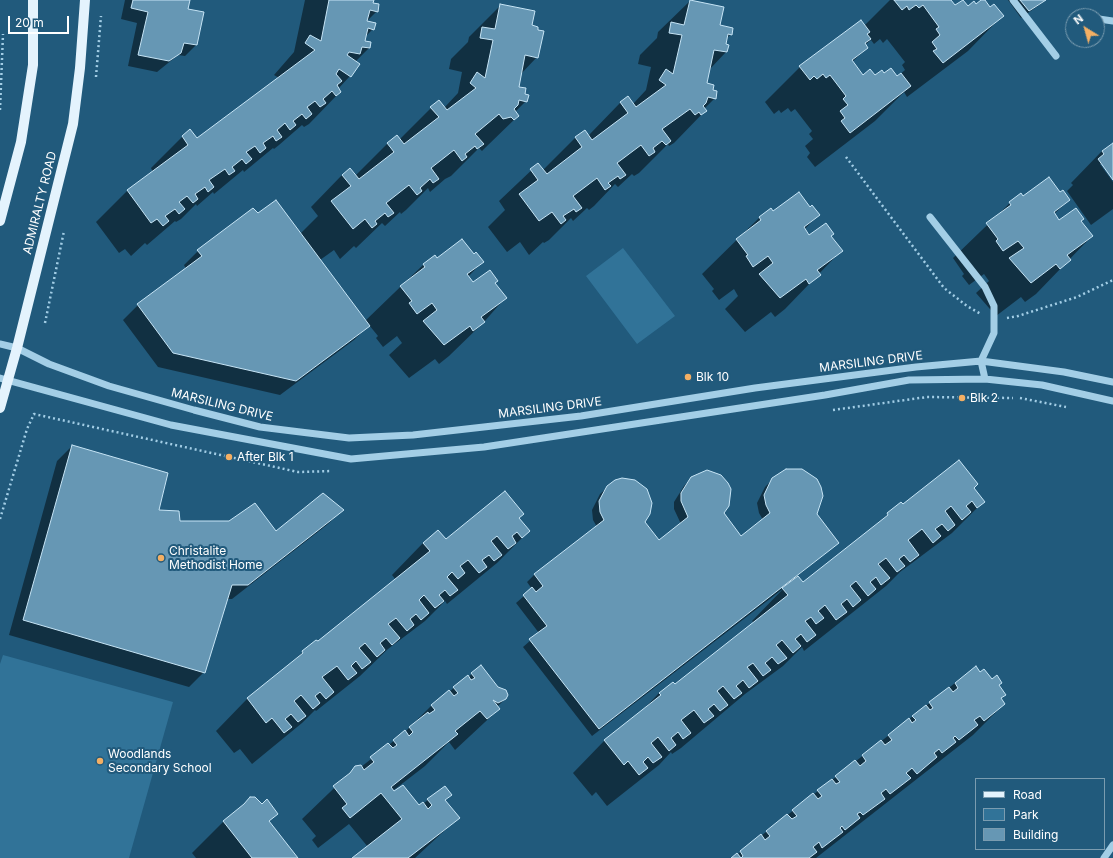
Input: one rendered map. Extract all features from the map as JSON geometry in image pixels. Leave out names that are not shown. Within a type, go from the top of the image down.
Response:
[{"type":"main road","points":[[0,220],[21,142],[33,65],[33,0]]},
{"type":"main road","name":"ADMIRALTY ROAD","points":[[0,408],[4,379],[17,348],[73,124],[80,68],[85,0]]},
{"type":"street","points":[[1013,0],[1056,56]]},
{"type":"street","points":[[930,217],[985,287],[994,306],[994,333],[981,361],[985,379]]},
{"type":"street","name":"MARSILING DRIVE","points":[[0,344],[17,348],[50,364],[110,386],[194,410],[260,427],[349,438],[413,435],[581,416],[756,388],[916,367],[981,361],[1064,372],[1113,382]]},
{"type":"street","name":"MARSILING DRIVE","points":[[4,379],[171,425],[351,459],[484,447],[825,395],[909,380],[985,379],[1042,385],[1113,401]]},
{"type":"street","points":[[1104,858],[1113,845]]},
{"type":"path","points":[[98,68],[101,15]]},
{"type":"path","points":[[0,110],[3,34]]},
{"type":"path","points":[[827,410],[927,397],[1016,398],[1074,408]]},
{"type":"path","points":[[0,519],[27,429],[34,414]]},
{"type":"green space","points":[[623,248],[675,316],[637,344],[586,276]]},
{"type":"green space","name":"Woodlands Secondary School","points":[[3,655],[173,702],[129,858],[0,858],[0,664]]},
{"type":"building","points":[[133,0],[190,0],[188,9],[204,12],[197,45],[184,43],[181,53],[169,61],[138,55],[148,12],[131,8]]},
{"type":"building","points":[[329,0],[374,0],[373,3],[379,4],[378,12],[370,10],[367,21],[376,23],[374,30],[368,28],[365,41],[371,42],[370,48],[362,47],[360,54],[349,52],[347,55],[360,64],[351,77],[339,69],[336,74],[342,81],[337,85],[341,92],[336,96],[332,91],[323,99],[326,103],[320,107],[315,101],[307,107],[312,114],[306,119],[302,114],[293,121],[296,125],[290,130],[285,123],[277,130],[282,137],[276,141],[273,136],[263,143],[266,148],[260,153],[255,146],[246,152],[252,159],[246,164],[242,159],[232,167],[235,171],[229,175],[225,169],[209,180],[214,187],[208,192],[205,187],[195,194],[198,199],[193,203],[187,196],[179,202],[185,209],[179,214],[175,209],[165,216],[169,221],[163,226],[157,219],[151,223],[127,190],[188,145],[182,136],[190,129],[197,138],[315,50],[305,43],[310,35],[321,41]]},
{"type":"building","points":[[690,0],[724,7],[720,25],[733,28],[732,35],[728,34],[726,44],[729,45],[727,52],[714,50],[707,83],[714,85],[713,90],[717,91],[716,99],[708,97],[703,106],[707,111],[701,115],[699,112],[695,115],[690,109],[662,129],[671,141],[666,145],[662,141],[653,148],[655,152],[649,156],[641,145],[617,163],[626,175],[620,179],[618,176],[608,183],[611,186],[605,190],[597,178],[573,196],[582,208],[576,212],[574,209],[563,216],[566,220],[561,224],[552,212],[539,221],[519,194],[538,180],[530,169],[538,163],[547,174],[582,147],[575,137],[585,130],[592,140],[628,113],[620,102],[628,96],[636,107],[666,85],[659,80],[666,69],[673,74],[682,35],[669,33],[671,22],[684,25]]},
{"type":"building","points":[[894,0],[951,0],[955,5],[963,0],[968,6],[974,1],[976,4],[981,0],[985,0],[990,7],[994,4],[1004,16],[943,63],[933,51],[937,49],[932,42],[940,35],[936,29],[939,27],[923,5],[919,8],[916,5],[909,10],[907,6],[902,10]]},
{"type":"building","points":[[1020,0],[1046,0],[1029,11]]},
{"type":"building","points":[[500,4],[535,11],[532,25],[538,27],[538,30],[544,31],[538,58],[525,55],[519,87],[526,88],[525,94],[529,95],[527,102],[519,100],[518,105],[514,109],[519,116],[514,120],[511,117],[503,119],[499,114],[475,134],[484,144],[477,149],[475,146],[465,154],[467,157],[462,161],[454,150],[431,168],[439,179],[433,183],[430,179],[420,188],[422,191],[417,195],[409,185],[386,203],[394,213],[388,217],[385,213],[375,221],[377,224],[372,228],[365,219],[353,229],[331,201],[351,186],[342,175],[350,168],[359,179],[394,152],[387,143],[397,135],[404,144],[439,117],[430,107],[439,100],[447,110],[476,88],[470,83],[477,72],[485,78],[493,40],[480,38],[482,27],[495,29]]},
{"type":"building","points":[[861,20],[870,32],[867,34],[871,39],[865,43],[868,48],[852,60],[863,75],[870,69],[875,75],[882,70],[884,73],[891,68],[897,76],[901,73],[911,86],[850,133],[841,121],[845,118],[840,111],[848,105],[843,99],[846,96],[830,75],[826,78],[823,74],[817,79],[814,76],[810,80],[799,66]]},
{"type":"building","points":[[1113,143],[1113,180],[1098,159],[1104,154],[1102,151]]},
{"type":"building","points":[[1049,177],[1060,192],[1063,190],[1070,200],[1054,212],[1059,220],[1076,208],[1084,219],[1081,221],[1093,236],[1067,255],[1071,260],[1060,269],[1056,264],[1031,283],[1009,258],[1024,248],[1018,241],[1003,251],[996,241],[998,239],[986,223],[1011,205],[1009,202],[1021,193],[1023,196]]},
{"type":"building","points":[[799,192],[810,207],[812,205],[820,215],[804,227],[809,235],[826,223],[834,234],[831,236],[843,251],[817,270],[821,275],[809,284],[806,279],[780,298],[759,274],[773,263],[768,256],[753,267],[746,256],[748,255],[736,239],[761,220],[759,217],[771,208],[773,211]]},
{"type":"building","points":[[276,200],[370,326],[296,381],[173,353],[137,304],[202,256],[197,250],[253,208],[258,213]]},
{"type":"building","points":[[462,239],[474,254],[476,252],[484,262],[467,274],[473,282],[490,270],[498,281],[495,283],[507,298],[481,317],[485,322],[473,331],[470,326],[444,345],[423,321],[437,310],[432,303],[417,314],[409,303],[412,301],[400,286],[425,267],[423,264],[435,255],[437,258]]},
{"type":"building","name":"Christalite Methodist Home","points":[[72,445],[168,473],[159,510],[179,511],[180,521],[229,521],[255,503],[276,531],[323,493],[344,510],[248,585],[232,585],[205,673],[23,620]]},
{"type":"building","points":[[959,460],[978,484],[974,488],[985,502],[977,508],[972,501],[966,506],[971,512],[962,520],[951,506],[945,511],[955,525],[948,531],[942,524],[935,529],[941,536],[933,543],[922,529],[908,540],[919,555],[910,562],[904,555],[899,559],[905,566],[897,572],[886,558],[878,564],[890,578],[881,585],[876,577],[870,582],[876,589],[868,596],[856,581],[850,586],[861,600],[853,607],[847,599],[841,604],[847,612],[836,620],[825,605],[818,611],[824,618],[816,624],[811,617],[805,621],[816,635],[807,642],[801,634],[795,639],[801,646],[793,653],[782,640],[776,645],[787,658],[778,664],[772,657],[765,663],[771,670],[763,676],[753,663],[747,667],[758,681],[749,688],[743,680],[736,686],[742,693],[734,699],[723,686],[717,691],[728,705],[720,711],[714,704],[708,709],[714,716],[704,723],[694,710],[681,720],[691,733],[683,739],[678,732],[671,738],[676,745],[669,751],[658,737],[651,743],[662,757],[653,763],[648,757],[643,762],[648,768],[639,775],[628,761],[624,765],[604,740],[661,695],[659,693],[673,682],[675,684],[788,595],[782,588],[798,576],[803,582],[888,515],[887,513],[901,502],[903,504]]},
{"type":"building","points":[[786,469],[802,469],[817,479],[823,496],[817,514],[839,543],[599,729],[529,639],[547,626],[523,595],[532,587],[536,592],[543,586],[534,574],[604,520],[600,512],[599,501],[607,486],[615,480],[622,478],[635,480],[647,489],[652,503],[650,514],[645,522],[659,540],[688,517],[681,501],[681,493],[691,477],[707,470],[721,475],[731,489],[729,506],[724,513],[741,536],[770,513],[766,505],[764,495],[772,478]]},
{"type":"building","points":[[505,491],[524,514],[519,518],[530,531],[522,538],[517,532],[512,536],[516,543],[508,549],[497,536],[491,541],[502,555],[494,561],[489,555],[482,560],[487,567],[479,573],[468,560],[460,566],[465,573],[458,579],[452,572],[447,577],[458,590],[450,596],[445,590],[439,595],[444,601],[435,608],[424,595],[419,600],[429,613],[421,620],[416,614],[410,619],[414,625],[407,631],[396,618],[388,624],[400,638],[392,645],[386,638],[380,643],[385,650],[377,657],[365,643],[359,648],[371,662],[362,669],[356,661],[351,666],[357,673],[348,680],[337,666],[322,677],[334,692],[326,699],[320,692],[315,696],[320,703],[313,709],[301,695],[294,701],[306,716],[298,722],[291,714],[285,719],[292,727],[284,733],[272,718],[266,723],[247,698],[303,653],[302,651],[316,640],[318,641],[430,551],[423,543],[438,530],[446,539]]},
{"type":"building","points":[[481,665],[498,687],[506,690],[508,695],[506,699],[498,703],[493,700],[500,709],[487,719],[480,711],[455,731],[458,734],[391,787],[394,791],[403,785],[419,805],[423,802],[428,809],[432,805],[427,799],[445,786],[452,795],[445,800],[460,818],[408,858],[352,858],[402,819],[381,793],[350,818],[342,808],[347,804],[333,786],[350,773],[355,766],[361,765],[364,770],[374,762],[370,757],[388,743],[393,748],[397,745],[393,740],[405,730],[409,736],[413,732],[409,727],[428,712],[429,714],[435,710],[431,705],[449,690],[454,696],[458,693],[453,687],[468,675],[471,680],[475,678],[471,673]]},
{"type":"building","points":[[976,666],[980,672],[984,669],[992,679],[997,675],[1002,683],[999,685],[1006,695],[1001,698],[1005,704],[984,721],[980,716],[974,720],[978,725],[959,740],[955,736],[953,738],[956,742],[942,753],[939,749],[934,753],[937,757],[917,774],[912,768],[906,773],[911,778],[890,794],[886,789],[881,793],[885,799],[863,815],[860,812],[857,814],[860,818],[845,830],[842,826],[840,828],[843,832],[822,848],[819,842],[813,847],[817,852],[809,858],[741,858],[743,856],[740,851],[761,834],[765,840],[770,836],[766,831],[787,814],[792,819],[797,816],[792,810],[813,793],[818,799],[822,796],[817,790],[832,779],[836,784],[840,782],[835,776],[855,760],[860,766],[866,761],[862,755],[881,740],[885,745],[892,740],[888,735],[909,718],[912,723],[916,720],[912,716],[926,705],[930,710],[933,708],[929,702],[949,687],[953,692],[958,688],[955,683]]},
{"type":"building","points":[[250,797],[255,797],[262,804],[267,799],[278,814],[269,821],[298,858],[252,858],[223,821],[244,804]]},
{"type":"building","points":[[737,853],[741,858],[731,858]]},
{"type":"place","name":"Blk 10","points":[[688,377]]},
{"type":"place","name":"Blk 2","points":[[962,398]]},
{"type":"place","name":"After Blk 1","points":[[229,457]]},
{"type":"place","name":"Christalite Methodist Home","points":[[161,558]]},
{"type":"place","name":"Woodlands Secondary School","points":[[100,761]]}]
